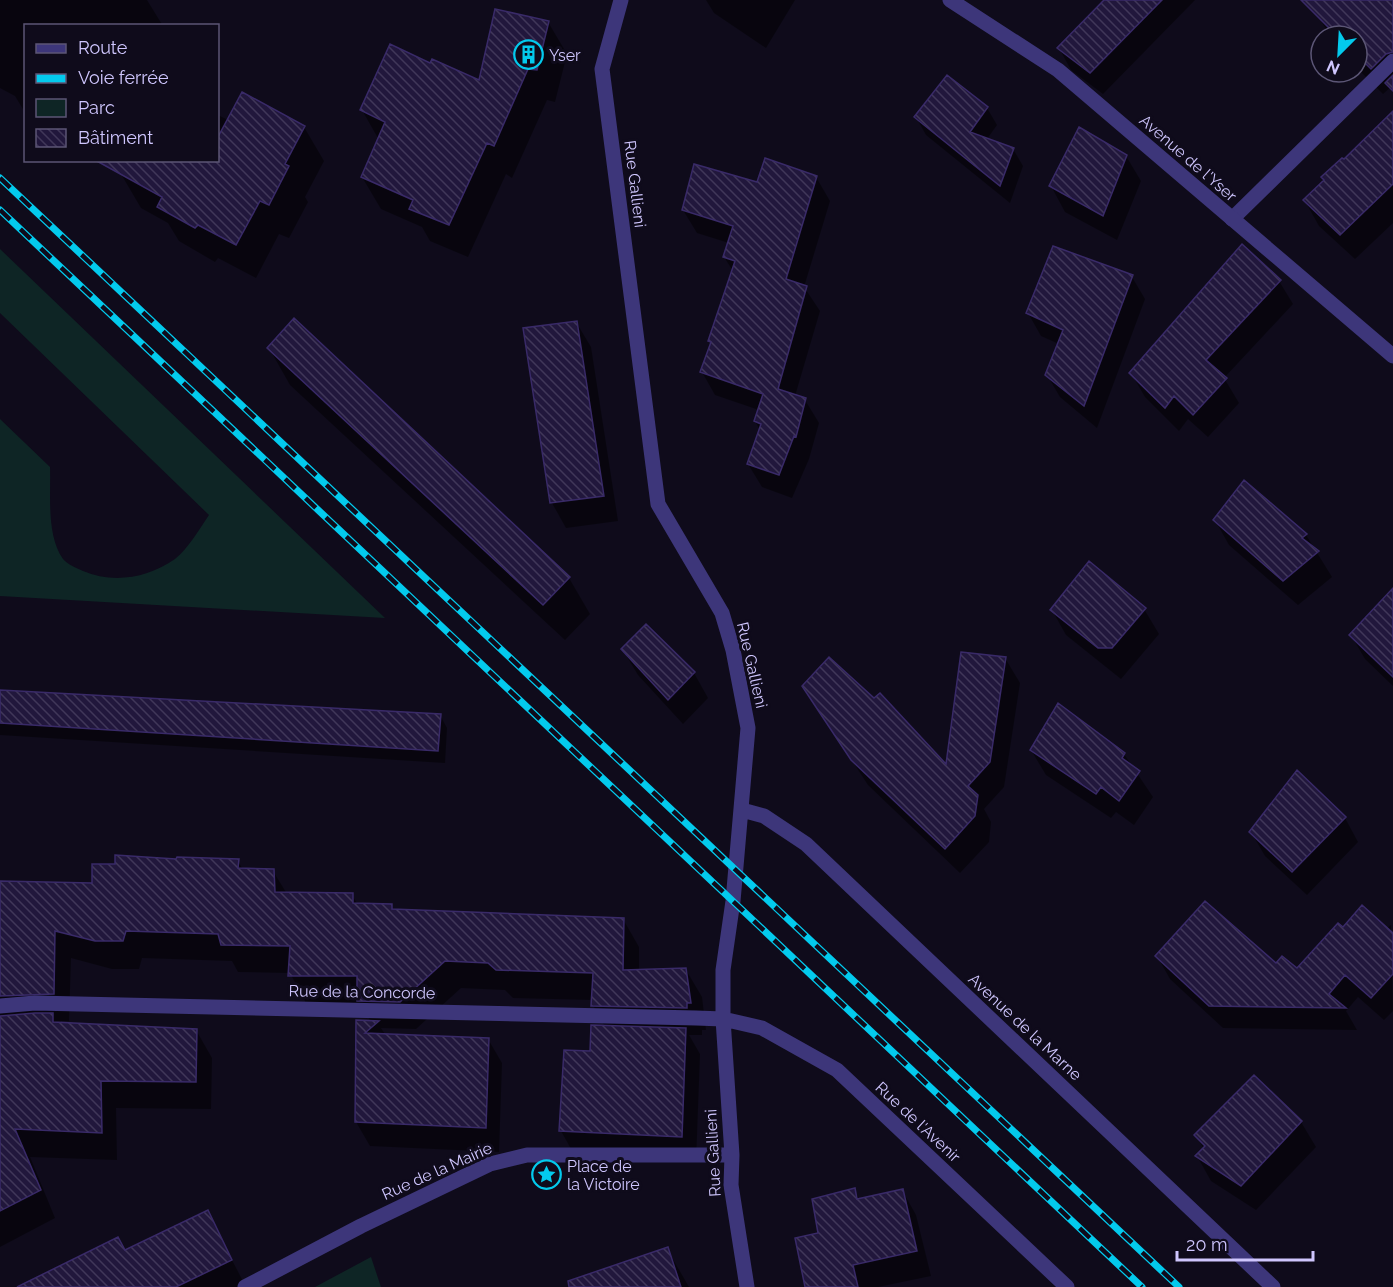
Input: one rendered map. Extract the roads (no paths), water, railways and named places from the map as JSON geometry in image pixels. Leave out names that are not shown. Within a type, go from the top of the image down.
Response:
[{"type":"street","name":"Rue Gallieni","points":[[621,0],[602,69],[658,504],[722,613],[733,650],[748,728],[733,901],[723,970],[723,1019],[732,1155],[731,1185],[747,1287]]},
{"type":"street","name":"Avenue de l'Yser","points":[[950,0],[1058,70],[1393,357]]},
{"type":"street","points":[[1232,219],[1393,61]]},
{"type":"street","name":"Avenue de la Marne","points":[[742,810],[764,816],[806,844],[1273,1287]]},
{"type":"street","name":"Rue de la Concorde","points":[[0,1006],[36,1003],[723,1019]]},
{"type":"street","name":"Rue de l'Avenir","points":[[723,1019],[762,1028],[837,1070],[1067,1287]]},
{"type":"street","name":"Rue de la Mairie","points":[[246,1287],[361,1226],[490,1164],[527,1155],[732,1155]]},
{"type":"railway","points":[[0,178],[1179,1287]]},
{"type":"railway","points":[[0,210],[1142,1287]]},
{"type":"place","name":"Yser","points":[[528,55]]},
{"type":"place","name":"Place de la Victoire","points":[[546,1175]]}]
